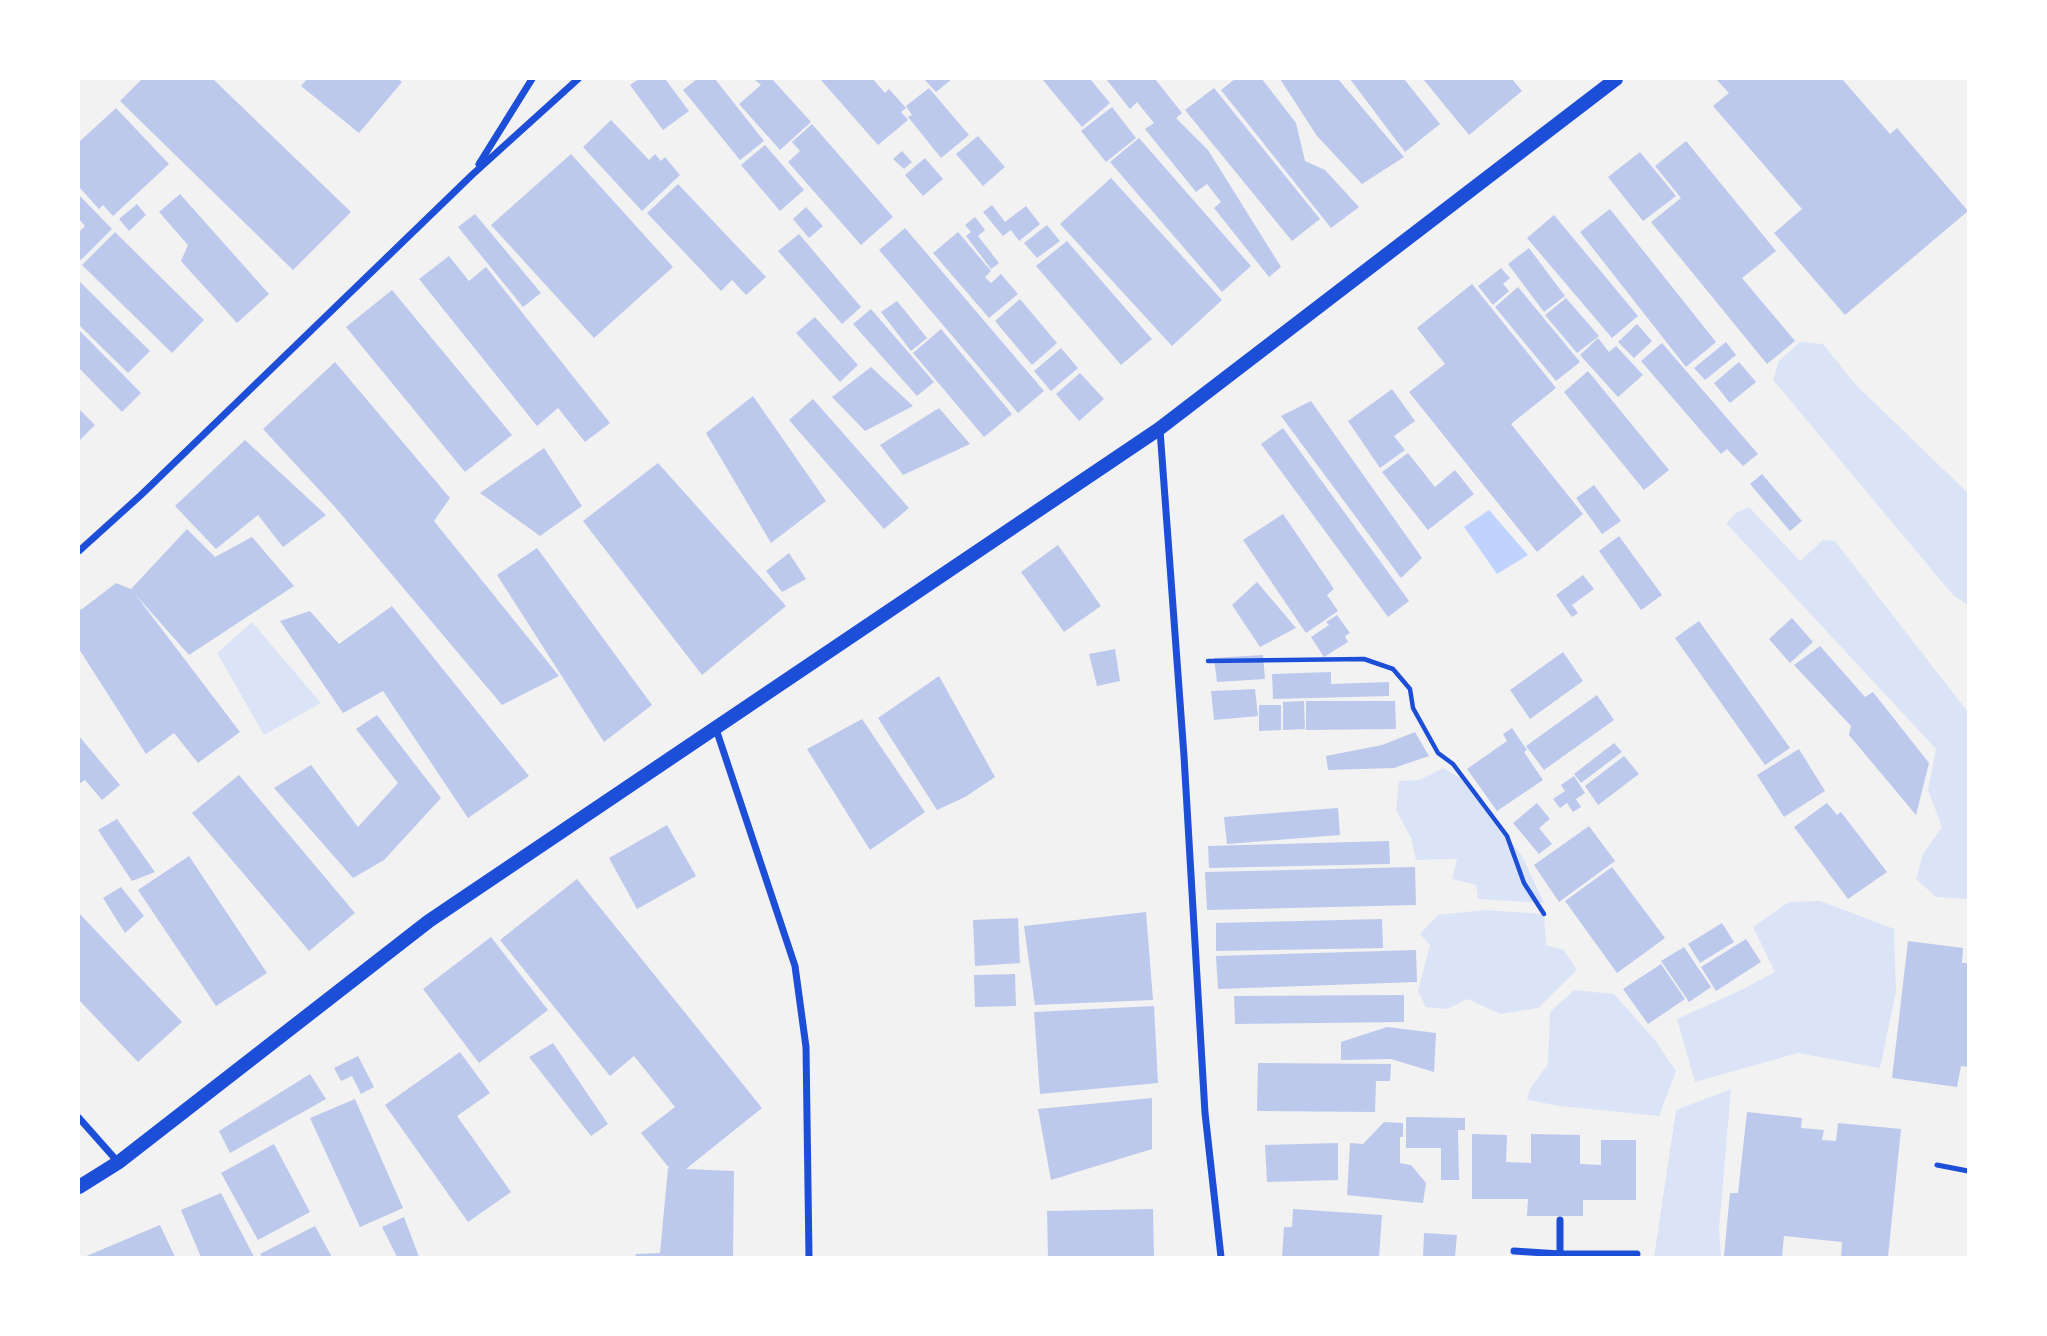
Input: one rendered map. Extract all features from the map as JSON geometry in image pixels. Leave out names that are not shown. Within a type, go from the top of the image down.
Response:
[{"type":"main road","points":[[79,1187],[118,1162],[429,921],[1160,429],[1616,79]]},
{"type":"street","points":[[472,174],[532,79]]},
{"type":"street","points":[[79,551],[141,495],[472,174],[578,79]]},
{"type":"street","points":[[1160,429],[1205,1113],[1221,1257]]},
{"type":"street","points":[[716,729],[795,966],[806,1047],[809,1257]]},
{"type":"street","points":[[79,1118],[118,1162]]},
{"type":"street","points":[[1560,1220],[1560,1256]]},
{"type":"street","points":[[1514,1251],[1560,1256],[1637,1254]]},
{"type":"lane","points":[[1937,1166],[1968,1171]]},
{"type":"path","points":[[1176,661],[1364,659],[1393,669],[1410,689],[1413,708],[1437,753],[1453,764],[1507,836],[1524,883],[1544,914]]},
{"type":"shaded area","points":[[1800,342],[1823,344],[1856,385],[1968,493],[1968,605],[1953,595],[1773,380],[1779,361]]},
{"type":"shaded area","points":[[1749,507],[1800,561],[1823,540],[1835,541],[1968,712],[1968,899],[1936,897],[1916,879],[1923,854],[1942,827],[1928,790],[1936,749],[1726,523],[1736,513]]},
{"type":"shaded area","points":[[252,622],[321,703],[264,735],[217,653]]},
{"type":"shaded area","points":[[1443,768],[1464,780],[1522,856],[1544,903],[1478,899],[1476,885],[1452,879],[1457,859],[1416,860],[1411,838],[1396,810],[1399,781],[1419,780]]},
{"type":"shaded area","points":[[1820,901],[1894,929],[1896,991],[1880,1068],[1798,1053],[1695,1082],[1677,1019],[1775,972],[1753,927],[1789,902]]},
{"type":"shaded area","points":[[1484,910],[1544,914],[1546,945],[1564,950],[1577,970],[1538,1008],[1501,1014],[1467,999],[1447,1009],[1426,1007],[1418,991],[1430,945],[1420,934],[1438,915]]},
{"type":"shaded area","points":[[1574,990],[1614,994],[1654,1039],[1676,1071],[1659,1116],[1527,1100],[1530,1089],[1548,1064],[1550,1012]]},
{"type":"shaded area","points":[[1731,1089],[1719,1229],[1721,1257],[1654,1257],[1676,1110]]},
{"type":"water","points":[[1489,510],[1528,555],[1497,574],[1464,527]]},
{"type":"building","points":[[142,79],[213,79],[351,212],[293,270],[120,101]]},
{"type":"building","points":[[307,79],[398,79],[402,82],[359,133],[301,86]]},
{"type":"building","points":[[639,79],[665,79],[689,111],[663,130],[630,85]]},
{"type":"building","points":[[697,79],[715,79],[764,141],[740,160],[683,90]]},
{"type":"building","points":[[772,79],[811,122],[780,150],[739,104],[761,85],[755,80]]},
{"type":"building","points":[[820,79],[873,79],[885,93],[889,89],[906,108],[901,112],[908,120],[878,145]]},
{"type":"building","points":[[924,79],[952,79],[936,92]]},
{"type":"building","points":[[1042,79],[1090,79],[1110,103],[1082,127]]},
{"type":"building","points":[[1106,79],[1155,79],[1182,113],[1176,118],[1208,150],[1281,267],[1269,277],[1214,208],[1221,202],[1207,184],[1196,192],[1145,129],[1154,123],[1137,102],[1130,109]]},
{"type":"building","points":[[1235,79],[1262,79],[1296,123],[1305,161],[1325,170],[1359,207],[1331,228],[1221,90]]},
{"type":"building","points":[[1280,79],[1338,79],[1404,157],[1362,184],[1317,136]]},
{"type":"building","points":[[1350,79],[1404,79],[1440,124],[1405,152]]},
{"type":"building","points":[[1423,79],[1512,79],[1522,91],[1469,135]]},
{"type":"building","points":[[1716,79],[1842,79],[1890,134],[1897,128],[1968,211],[1845,315],[1774,233],[1802,209],[1713,106],[1729,93]]},
{"type":"building","points":[[929,88],[969,135],[941,158],[908,117],[912,115],[906,106]]},
{"type":"building","points":[[1214,88],[1320,219],[1292,241],[1185,110]]},
{"type":"building","points":[[1112,107],[1136,138],[1106,162],[1081,131]]},
{"type":"building","points":[[116,108],[169,164],[113,216],[103,205],[99,209],[79,187],[79,142]]},
{"type":"building","points":[[611,120],[649,160],[655,154],[661,161],[665,157],[680,175],[642,211],[583,147]]},
{"type":"building","points":[[812,124],[893,217],[861,245],[788,162],[800,151],[792,142]]},
{"type":"building","points":[[978,136],[1005,167],[983,186],[956,154]]},
{"type":"building","points":[[1139,138],[1251,266],[1222,292],[1110,162]]},
{"type":"building","points":[[1686,141],[1776,251],[1742,278],[1795,341],[1767,364],[1651,222],[1681,198],[1655,166]]},
{"type":"building","points":[[765,145],[804,190],[780,211],[741,165]]},
{"type":"building","points":[[902,151],[912,162],[904,169],[893,159]]},
{"type":"building","points":[[1640,152],[1676,196],[1643,221],[1608,177]]},
{"type":"building","points":[[571,154],[673,267],[594,338],[491,225]]},
{"type":"building","points":[[925,158],[943,179],[923,196],[905,175]]},
{"type":"building","points":[[1111,178],[1222,300],[1172,346],[1060,224]]},
{"type":"building","points":[[678,184],[766,277],[746,295],[732,280],[721,291],[647,213]]},
{"type":"building","points":[[180,194],[269,294],[237,323],[181,261],[188,245],[159,212]]},
{"type":"building","points":[[79,195],[112,229],[81,260],[79,232],[85,226],[79,219]]},
{"type":"building","points":[[137,204],[146,215],[129,231],[119,219]]},
{"type":"building","points":[[992,205],[1005,222],[1026,206],[1040,224],[1019,241],[1011,230],[1003,236],[983,212]]},
{"type":"building","points":[[806,207],[823,226],[809,238],[793,219]]},
{"type":"building","points":[[1610,209],[1716,342],[1686,367],[1580,232]]},
{"type":"building","points":[[475,214],[541,293],[523,307],[458,227]]},
{"type":"building","points":[[1554,215],[1638,316],[1612,338],[1527,238]]},
{"type":"building","points":[[975,217],[985,230],[978,236],[999,263],[991,269],[966,236],[971,232],[965,225]]},
{"type":"building","points":[[1047,225],[1060,241],[1037,258],[1024,243]]},
{"type":"building","points":[[905,228],[1044,391],[1018,413],[879,250]]},
{"type":"building","points":[[115,232],[204,320],[172,353],[82,265]]},
{"type":"building","points":[[958,232],[991,271],[985,277],[991,283],[1001,274],[1018,294],[989,318],[933,253]]},
{"type":"building","points":[[799,234],[861,307],[842,324],[778,251]]},
{"type":"building","points":[[1067,241],[1152,339],[1121,365],[1036,266]]},
{"type":"building","points":[[1529,248],[1565,296],[1544,312],[1508,264]]},
{"type":"building","points":[[449,256],[469,281],[486,267],[610,423],[585,442],[558,408],[537,426],[419,279]]},
{"type":"building","points":[[1501,268],[1510,278],[1503,284],[1509,291],[1493,305],[1478,286]]},
{"type":"building","points":[[79,281],[150,351],[128,373],[79,325]]},
{"type":"building","points":[[1472,284],[1556,388],[1511,424],[1583,514],[1537,552],[1409,392],[1445,364],[1417,328]]},
{"type":"building","points":[[1518,287],[1580,362],[1556,381],[1495,307]]},
{"type":"building","points":[[392,290],[512,435],[465,472],[346,327]]},
{"type":"building","points":[[1566,298],[1599,336],[1577,353],[1545,315]]},
{"type":"building","points":[[1020,299],[1057,343],[1032,365],[995,321]]},
{"type":"building","points":[[897,301],[927,338],[911,351],[881,312]]},
{"type":"building","points":[[871,309],[934,382],[917,396],[853,324]]},
{"type":"building","points":[[815,317],[858,365],[840,382],[796,333]]},
{"type":"building","points":[[1637,324],[1652,341],[1634,358],[1618,342]]},
{"type":"building","points":[[941,329],[1012,414],[984,437],[913,353]]},
{"type":"building","points":[[79,330],[141,393],[122,412],[79,368]]},
{"type":"building","points":[[1598,338],[1609,352],[1616,346],[1643,375],[1618,397],[1580,355]]},
{"type":"building","points":[[1726,342],[1736,355],[1705,380],[1694,368]]},
{"type":"building","points":[[1662,343],[1758,454],[1743,466],[1727,449],[1721,454],[1641,361]]},
{"type":"building","points":[[1061,348],[1078,368],[1051,391],[1034,371]]},
{"type":"building","points":[[335,362],[450,498],[434,521],[559,676],[502,705],[335,507],[263,429]]},
{"type":"building","points":[[1739,362],[1756,382],[1730,403],[1714,383]]},
{"type":"building","points":[[871,367],[913,406],[865,431],[832,397]]},
{"type":"building","points":[[1588,371],[1669,470],[1644,490],[1564,392]]},
{"type":"building","points":[[1080,373],[1104,399],[1079,421],[1056,394]]},
{"type":"building","points":[[1392,389],[1415,421],[1394,436],[1405,450],[1380,468],[1348,421]]},
{"type":"building","points":[[753,396],[826,501],[771,543],[706,433]]},
{"type":"building","points":[[813,399],[909,508],[884,529],[789,420]]},
{"type":"building","points":[[1311,401],[1422,558],[1401,578],[1281,416]]},
{"type":"building","points":[[939,408],[970,444],[903,475],[880,445]]},
{"type":"building","points":[[79,409],[95,425],[79,441]]},
{"type":"building","points":[[1283,428],[1409,601],[1388,617],[1261,444]]},
{"type":"building","points":[[245,440],[326,515],[283,547],[258,515],[216,549],[175,506]]},
{"type":"building","points":[[544,448],[582,506],[540,536],[480,493]]},
{"type":"building","points":[[1408,453],[1435,487],[1455,470],[1474,494],[1428,530],[1382,472]]},
{"type":"building","points":[[658,463],[786,606],[702,675],[583,521]]},
{"type":"building","points":[[1762,474],[1802,521],[1790,531],[1750,484]]},
{"type":"building","points":[[1594,485],[1621,521],[1602,534],[1576,498]]},
{"type":"building","points":[[1283,514],[1334,589],[1327,595],[1338,611],[1306,633],[1243,540]]},
{"type":"building","points":[[187,529],[215,557],[252,537],[294,586],[189,655],[135,594],[240,732],[198,763],[174,733],[146,754],[79,649],[79,606],[81,610],[116,583],[131,589]]},
{"type":"building","points":[[1619,536],[1662,595],[1641,610],[1599,551]]},
{"type":"building","points":[[1058,545],[1101,606],[1064,632],[1021,572]]},
{"type":"building","points":[[537,548],[652,705],[604,742],[497,575]]},
{"type":"building","points":[[789,553],[806,579],[782,592],[766,571]]},
{"type":"building","points":[[1583,575],[1594,589],[1572,605],[1578,613],[1572,617],[1556,595]]},
{"type":"building","points":[[1257,582],[1296,628],[1260,647],[1232,605]]},
{"type":"building","points":[[392,606],[529,776],[468,818],[383,691],[343,713],[280,621],[310,611],[339,644]]},
{"type":"building","points":[[1337,615],[1350,633],[1345,636],[1348,642],[1324,657],[1311,637],[1329,625],[1326,622]]},
{"type":"building","points":[[1792,618],[1813,642],[1790,663],[1769,639]]},
{"type":"building","points":[[1699,621],[1790,748],[1765,765],[1675,638]]},
{"type":"building","points":[[1820,646],[1865,697],[1873,692],[1929,763],[1916,815],[1849,735],[1851,726],[1794,665]]},
{"type":"building","points":[[1115,649],[1120,681],[1097,686],[1089,654]]},
{"type":"building","points":[[1563,652],[1583,681],[1530,719],[1510,690]]},
{"type":"building","points":[[1263,655],[1265,679],[1217,682],[1214,658]]},
{"type":"building","points":[[1331,672],[1331,684],[1389,682],[1389,696],[1273,699],[1272,674]]},
{"type":"building","points":[[939,676],[995,777],[965,797],[937,810],[878,718]]},
{"type":"building","points":[[1255,689],[1258,716],[1214,720],[1211,691]]},
{"type":"building","points":[[1597,695],[1614,720],[1544,770],[1526,746]]},
{"type":"building","points":[[1304,701],[1305,729],[1283,730],[1283,702]]},
{"type":"building","points":[[1306,701],[1395,701],[1396,729],[1306,730]]},
{"type":"building","points":[[1259,705],[1281,705],[1281,730],[1259,731]]},
{"type":"building","points":[[377,715],[441,798],[384,860],[353,878],[274,788],[311,765],[358,827],[398,783],[356,729]]},
{"type":"building","points":[[862,719],[925,812],[870,850],[807,749]]},
{"type":"building","points":[[1512,728],[1543,780],[1497,811],[1467,769],[1507,741],[1503,734]]},
{"type":"building","points":[[1415,732],[1429,756],[1394,768],[1328,770],[1326,756],[1382,745]]},
{"type":"building","points":[[79,736],[120,785],[102,800],[85,780],[79,784]]},
{"type":"building","points":[[1614,743],[1622,752],[1581,783],[1574,774]]},
{"type":"building","points":[[1799,749],[1825,791],[1784,817],[1757,775]]},
{"type":"building","points":[[1624,756],[1639,774],[1598,805],[1585,786]]},
{"type":"building","points":[[239,775],[355,913],[309,951],[192,813]]},
{"type":"building","points":[[1574,776],[1585,793],[1576,799],[1581,807],[1573,812],[1567,803],[1560,808],[1553,799],[1565,791],[1561,785]]},
{"type":"building","points":[[1537,803],[1550,819],[1539,828],[1552,844],[1539,854],[1513,823]]},
{"type":"building","points":[[1827,803],[1837,815],[1841,812],[1887,872],[1848,899],[1794,827]]},
{"type":"building","points":[[1338,808],[1340,835],[1227,844],[1224,817]]},
{"type":"building","points":[[117,819],[155,872],[132,881],[98,830]]},
{"type":"building","points":[[667,825],[696,876],[637,909],[609,858]]},
{"type":"building","points":[[1589,826],[1615,861],[1559,902],[1534,865]]},
{"type":"building","points":[[1389,841],[1390,864],[1209,868],[1208,846]]},
{"type":"building","points":[[189,856],[267,973],[216,1006],[138,890]]},
{"type":"building","points":[[1415,867],[1416,905],[1207,910],[1205,872]]},
{"type":"building","points":[[1612,867],[1665,938],[1617,973],[1565,901]]},
{"type":"building","points":[[577,879],[762,1108],[686,1169],[734,1171],[733,1257],[635,1257],[636,1254],[660,1253],[668,1168],[670,1169],[641,1133],[675,1107],[634,1056],[610,1076],[500,940]]},
{"type":"building","points":[[121,887],[144,916],[125,933],[103,898]]},
{"type":"building","points":[[1146,912],[1153,1000],[1035,1005],[1024,926]]},
{"type":"building","points":[[79,913],[182,1022],[138,1062],[79,1000]]},
{"type":"building","points":[[1018,918],[1020,963],[975,966],[973,920]]},
{"type":"building","points":[[1382,919],[1383,948],[1216,951],[1216,923]]},
{"type":"building","points":[[1722,923],[1734,942],[1700,963],[1688,944]]},
{"type":"building","points":[[491,937],[548,1010],[479,1063],[423,989]]},
{"type":"building","points":[[1746,939],[1761,962],[1716,991],[1701,967]]},
{"type":"building","points":[[1908,941],[1963,948],[1962,963],[1968,963],[1968,1067],[1961,1066],[1957,1087],[1892,1078]]},
{"type":"building","points":[[1684,947],[1711,987],[1689,1002],[1661,961]]},
{"type":"building","points":[[1416,950],[1417,982],[1218,989],[1216,956]]},
{"type":"building","points":[[1661,964],[1685,999],[1648,1024],[1623,989]]},
{"type":"building","points":[[1015,974],[1016,1006],[975,1007],[974,975]]},
{"type":"building","points":[[1404,995],[1404,1022],[1235,1024],[1234,996]]},
{"type":"building","points":[[1154,1006],[1158,1083],[1040,1094],[1034,1012]]},
{"type":"building","points":[[1387,1027],[1436,1033],[1434,1072],[1391,1059],[1341,1060],[1341,1042]]},
{"type":"building","points":[[553,1043],[608,1124],[591,1136],[529,1057]]},
{"type":"building","points":[[460,1052],[490,1093],[457,1116],[511,1192],[468,1222],[385,1105]]},
{"type":"building","points":[[358,1056],[374,1087],[361,1094],[352,1076],[341,1081],[334,1068]]},
{"type":"building","points":[[1258,1063],[1391,1064],[1390,1081],[1376,1081],[1375,1112],[1257,1111]]},
{"type":"building","points":[[310,1074],[326,1099],[230,1153],[219,1131]]},
{"type":"building","points":[[1152,1098],[1152,1149],[1051,1180],[1038,1109]]},
{"type":"building","points":[[355,1099],[403,1208],[360,1227],[310,1118]]},
{"type":"building","points":[[1747,1112],[1802,1118],[1801,1128],[1824,1130],[1822,1140],[1836,1141],[1838,1123],[1901,1129],[1888,1257],[1841,1257],[1842,1242],[1784,1236],[1782,1257],[1724,1256],[1730,1193],[1738,1193]]},
{"type":"building","points":[[1406,1117],[1465,1118],[1465,1130],[1458,1130],[1459,1180],[1441,1180],[1441,1148],[1406,1148]]},
{"type":"building","points":[[1384,1122],[1403,1123],[1400,1163],[1411,1165],[1426,1183],[1423,1203],[1347,1195],[1350,1143],[1363,1144]]},
{"type":"building","points":[[1472,1134],[1507,1135],[1506,1162],[1531,1163],[1531,1134],[1580,1135],[1580,1164],[1601,1165],[1601,1140],[1636,1140],[1636,1200],[1583,1200],[1583,1216],[1527,1216],[1528,1199],[1472,1199]]},
{"type":"building","points":[[1338,1143],[1338,1180],[1267,1182],[1265,1145]]},
{"type":"building","points":[[274,1144],[310,1212],[258,1240],[221,1173]]},
{"type":"building","points":[[221,1193],[254,1257],[201,1257],[181,1210]]},
{"type":"building","points":[[1153,1209],[1154,1257],[1048,1257],[1047,1211]]},
{"type":"building","points":[[1293,1209],[1382,1215],[1379,1257],[1282,1257],[1284,1227],[1292,1227]]},
{"type":"building","points":[[404,1217],[419,1257],[397,1257],[382,1227]]},
{"type":"building","points":[[160,1225],[175,1257],[84,1257]]},
{"type":"building","points":[[315,1226],[332,1257],[262,1257],[260,1254]]},
{"type":"building","points":[[1424,1233],[1457,1235],[1455,1257],[1423,1257]]}]
